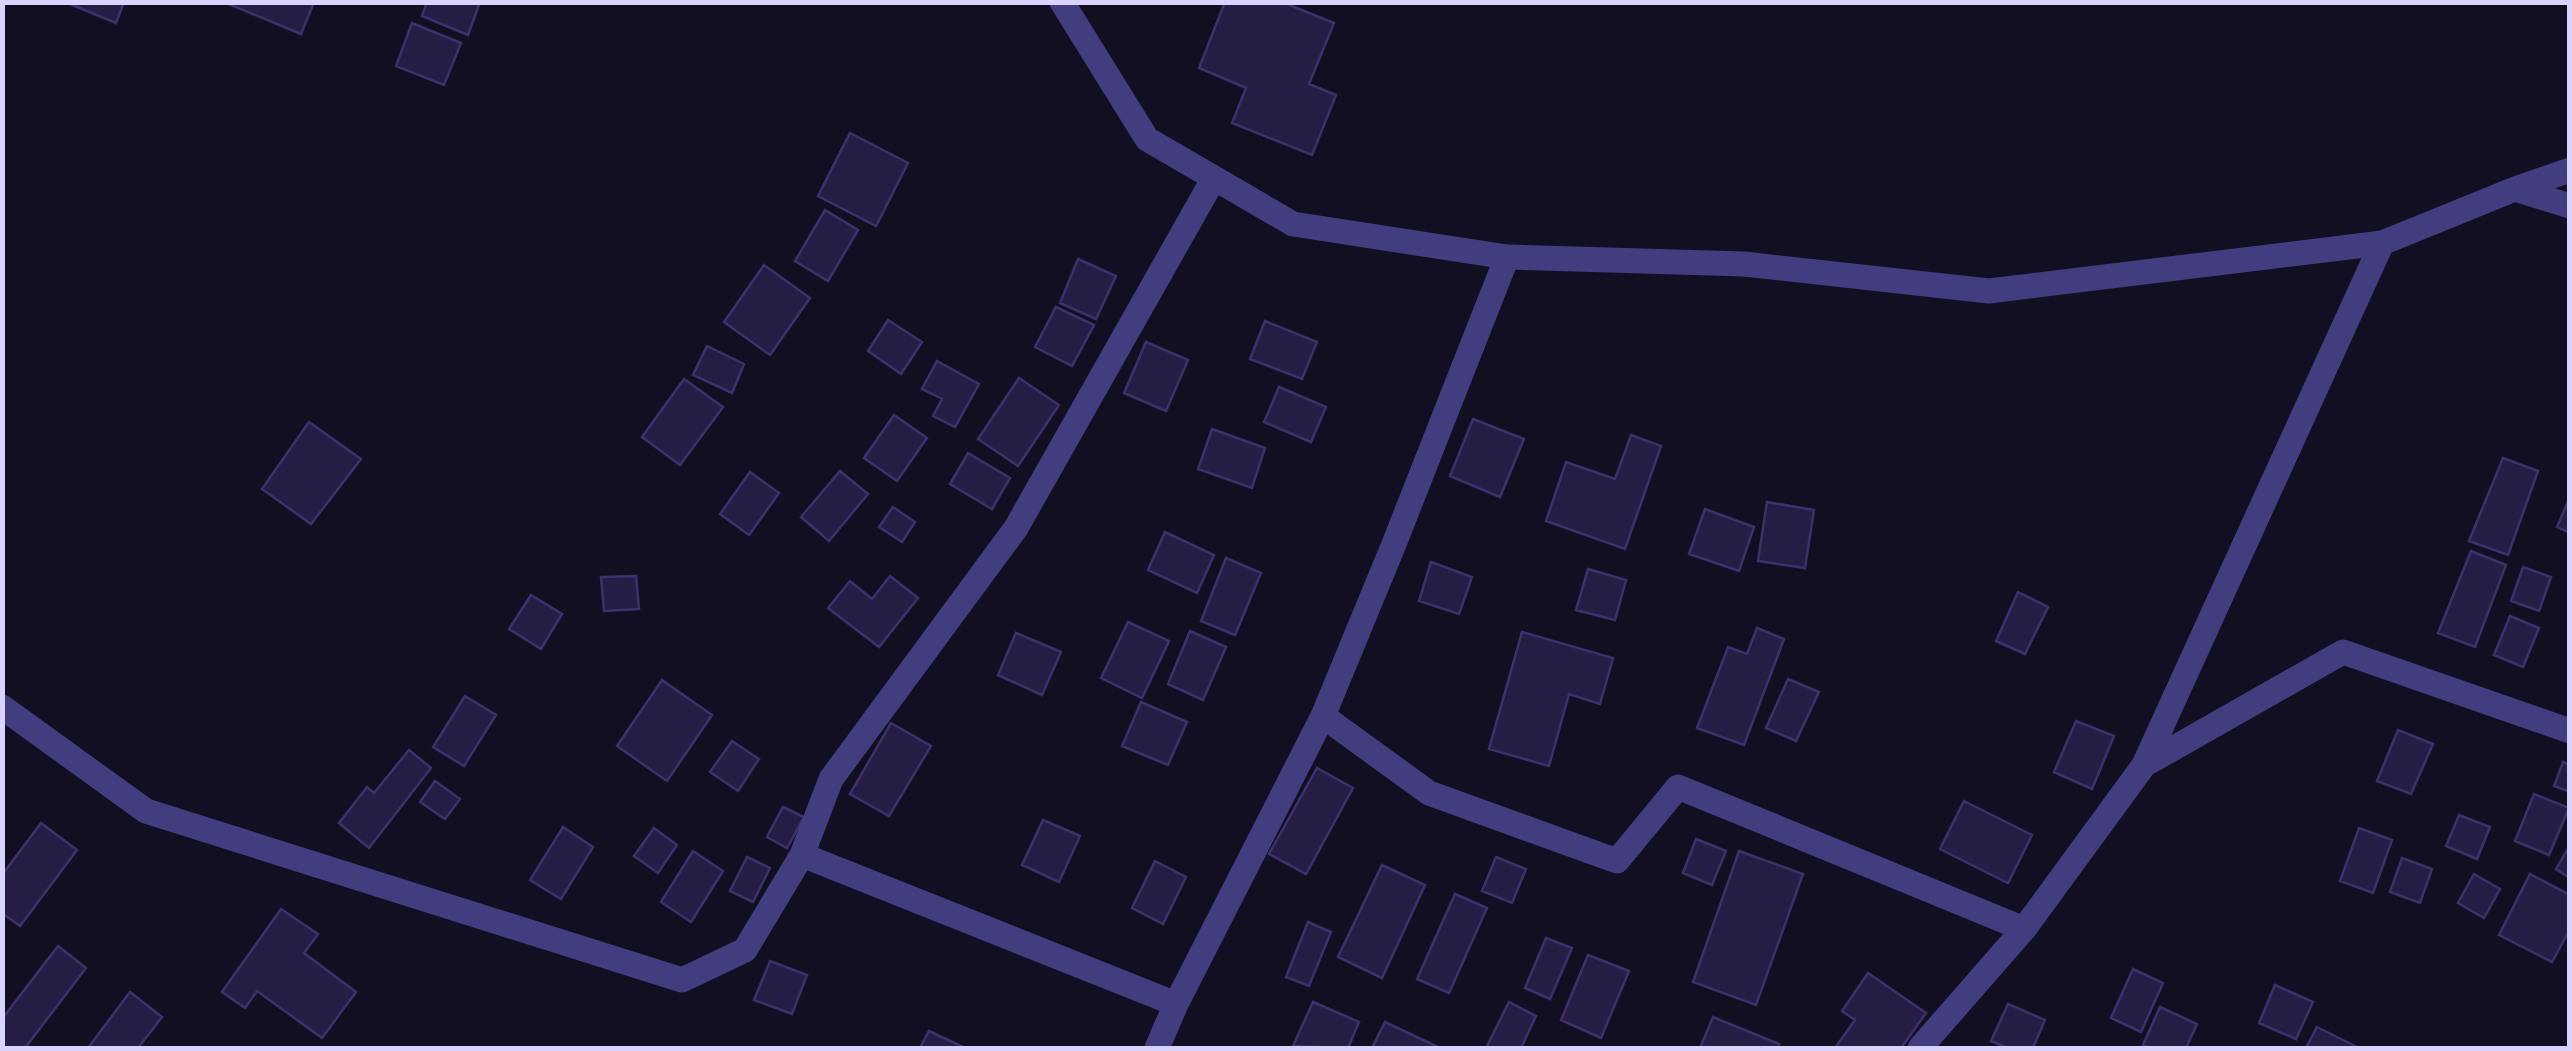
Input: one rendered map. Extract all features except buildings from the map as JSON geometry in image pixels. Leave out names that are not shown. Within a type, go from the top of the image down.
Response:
[{"type":"street","points":[[1062,2],[1148,139],[1293,224],[1507,257],[1744,264],[1989,292],[2382,243],[2570,170]]},
{"type":"street","points":[[2,707],[146,811],[682,980],[745,950],[802,856],[831,780],[1016,528],[1214,178]]},
{"type":"street","points":[[2515,189],[2570,206]]},
{"type":"street","points":[[1920,1048],[2024,929],[2144,765],[2382,243]]},
{"type":"street","points":[[1157,1048],[1323,716],[1507,257]]},
{"type":"street","points":[[2144,765],[2343,652],[2570,731]]},
{"type":"street","points":[[1323,716],[1429,793],[1617,861],[1678,787],[2024,929]]},
{"type":"street","points":[[802,856],[1176,1004]]}]
